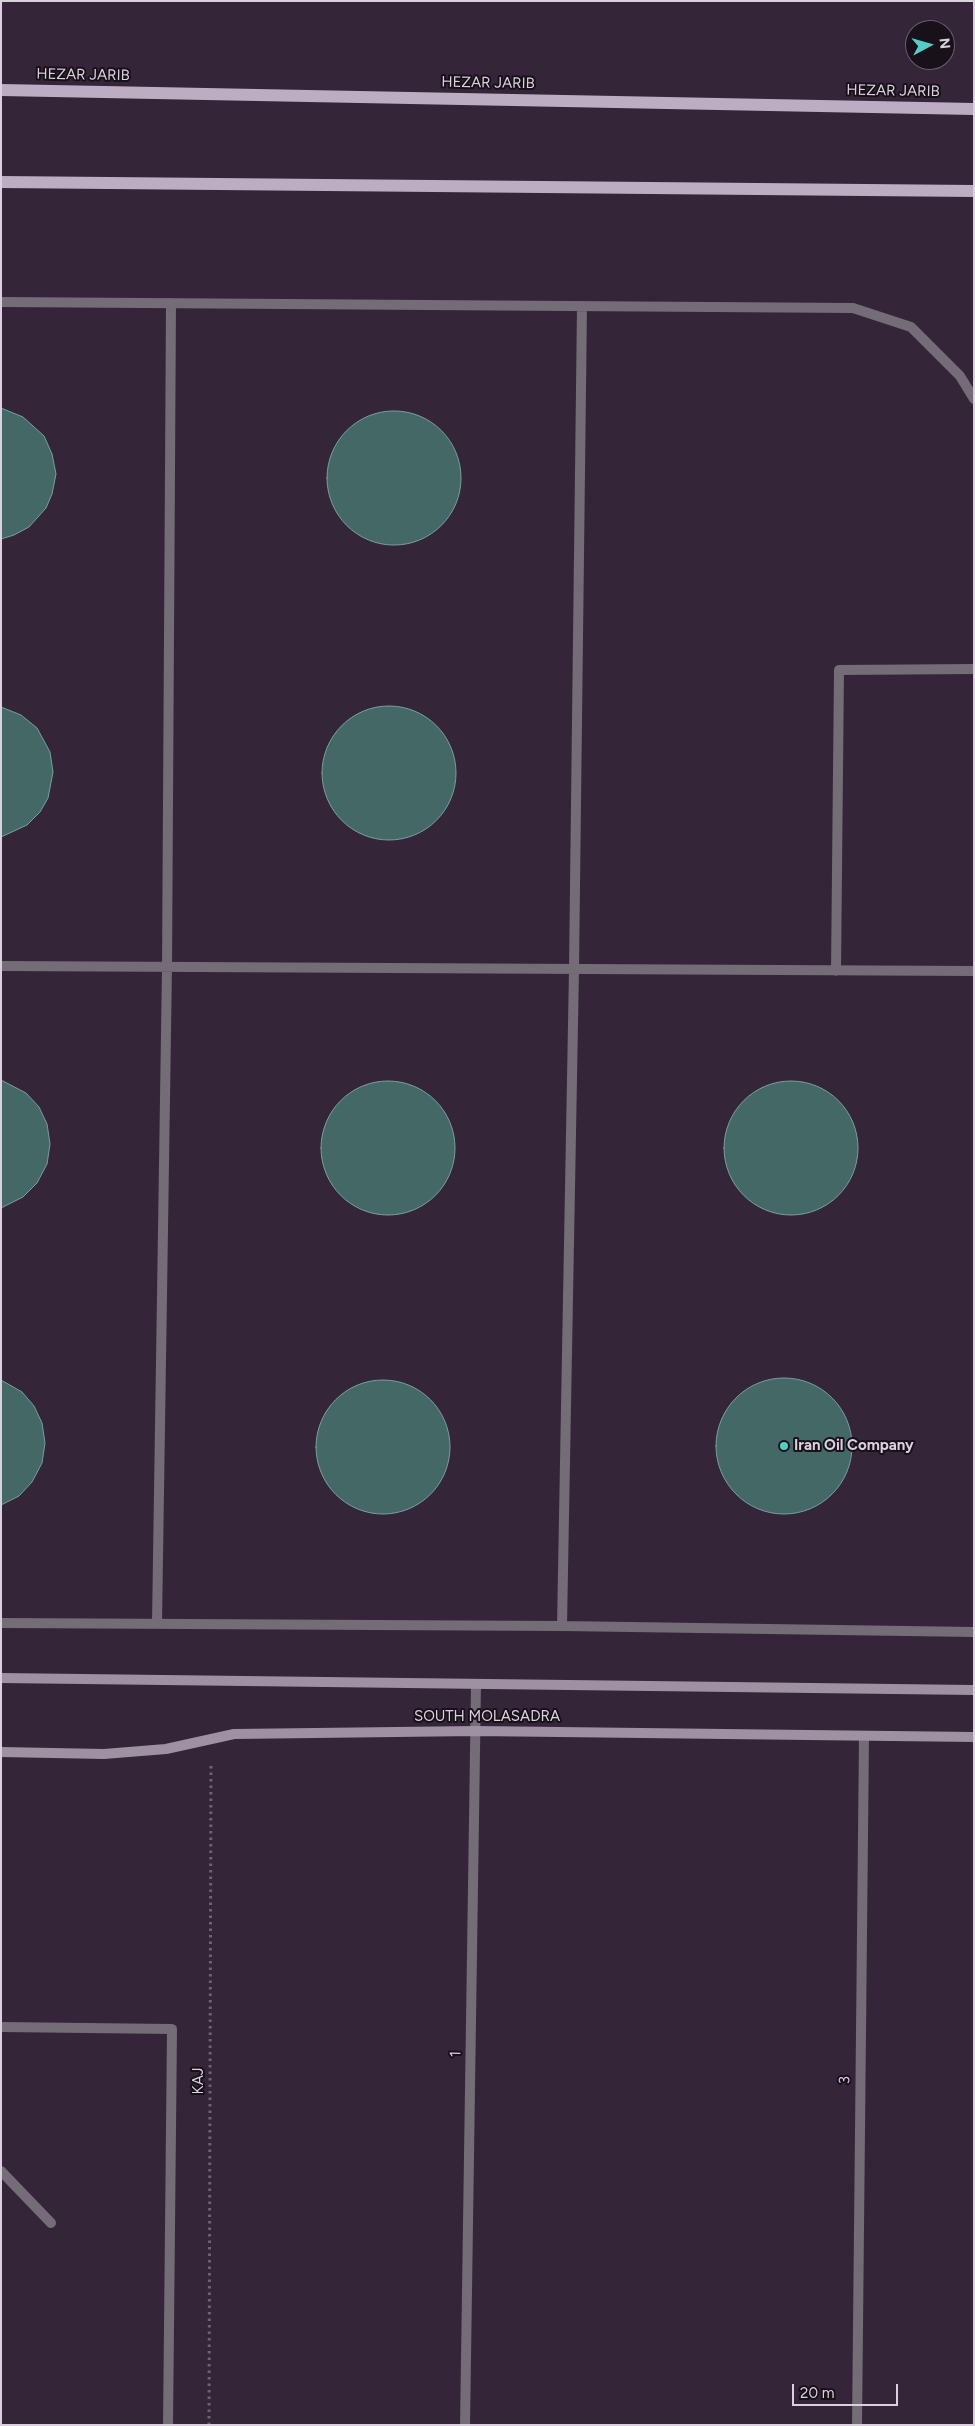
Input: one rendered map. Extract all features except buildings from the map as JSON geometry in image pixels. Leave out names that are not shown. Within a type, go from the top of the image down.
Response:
[{"type":"main road","name":"HEZAR JARIB","points":[[1,90],[974,109]]},
{"type":"main road","points":[[1,182],[974,191]]},
{"type":"street","points":[[1,302],[853,308],[911,327],[960,376],[974,399]]},
{"type":"street","points":[[157,1623],[167,968],[171,303]]},
{"type":"street","points":[[562,1626],[574,970],[582,306]]},
{"type":"street","points":[[836,971],[839,670],[974,669]]},
{"type":"street","points":[[1,966],[974,971]]},
{"type":"street","points":[[1,1624],[157,1623],[562,1626],[974,1632]]},
{"type":"street","points":[[1,1678],[974,1690]]},
{"type":"street","name":"1","points":[[465,2425],[476,1684]]},
{"type":"street","name":"SOUTH MOLASADRA","points":[[1,1752],[104,1754],[166,1749],[234,1734],[476,1731],[974,1737]]},
{"type":"street","name":"3","points":[[857,2425],[864,1736]]},
{"type":"street","points":[[1,2027],[172,2029],[168,2425]]},
{"type":"street","points":[[1,2171],[51,2224]]},
{"type":"path","name":"KAJ","points":[[209,2425],[211,1738]]},
{"type":"place","name":"Iran Oil Company","points":[[784,1446]]}]
